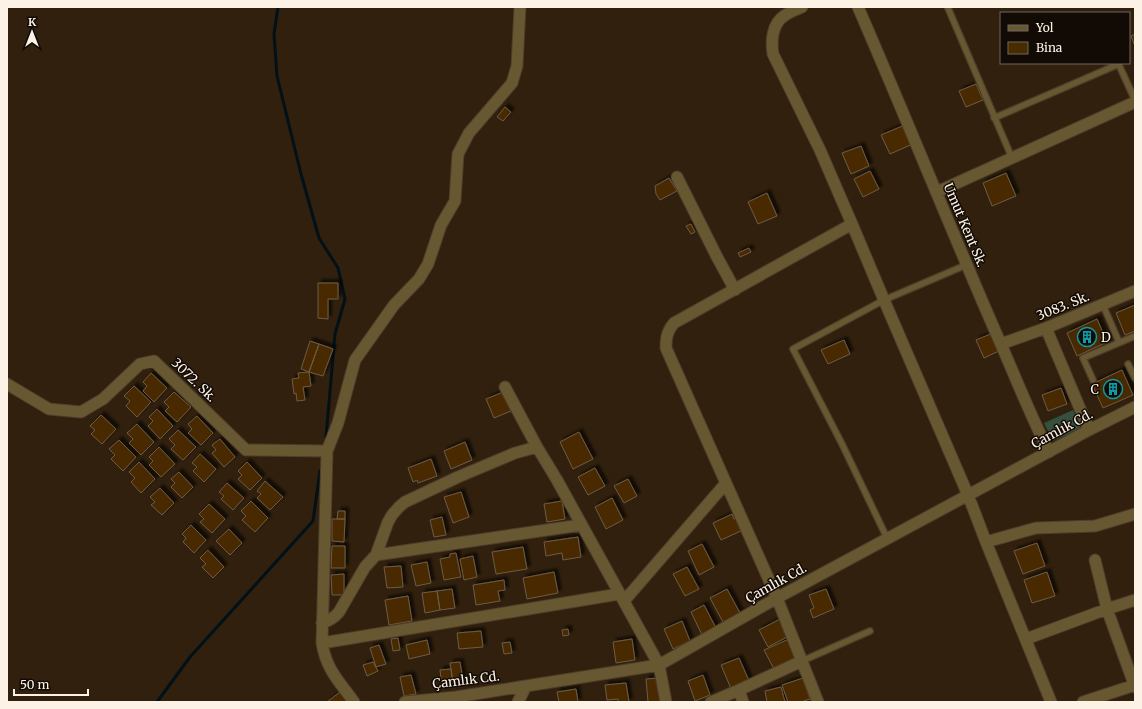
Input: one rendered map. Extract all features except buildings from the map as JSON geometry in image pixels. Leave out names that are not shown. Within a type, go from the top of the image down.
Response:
[{"type":"street","points":[[354,702],[330,670],[322,643],[327,451],[338,423],[354,360],[394,305],[419,279],[428,264],[441,225],[455,201],[458,154],[469,133],[512,83],[517,66],[520,7]]},
{"type":"street","points":[[802,7],[784,16],[779,21],[772,38],[773,54],[823,157],[852,224],[968,495],[1051,702]]},
{"type":"street","name":"Umut Kent Sk.","points":[[858,7],[937,192],[966,265],[1035,425],[1049,452]]},
{"type":"street","points":[[937,192],[1135,101]]},
{"type":"street","points":[[677,177],[735,290]]},
{"type":"street","points":[[818,702],[777,598],[666,348],[666,341],[667,333],[674,323],[852,224]]},
{"type":"street","name":"3083. Sk.","points":[[1001,344],[1046,328],[1135,291]]},
{"type":"street","points":[[1046,328],[1089,430]]},
{"type":"street","name":"3072. Sk.","points":[[7,384],[49,409],[81,412],[103,399],[140,364],[154,361],[246,450],[327,451]]},
{"type":"street","points":[[505,387],[659,665],[666,702]]},
{"type":"street","name":"Çamlık Cd.","points":[[405,702],[456,699],[526,686],[659,665],[887,538],[1135,407]]},
{"type":"street","points":[[322,623],[334,618],[339,612],[365,567],[376,555],[392,515],[405,502],[458,477],[516,453],[537,447]]},
{"type":"street","points":[[322,643],[622,597],[726,483]]},
{"type":"street","points":[[986,542],[1036,528],[1095,526],[1135,514]]},
{"type":"street","points":[[376,555],[581,525]]},
{"type":"street","points":[[1083,702],[1135,686],[1106,609],[1095,560]]},
{"type":"street","points":[[1026,640],[1106,609],[1135,600]]},
{"type":"street","points":[[711,702],[802,661]]},
{"type":"street","points":[[518,702],[526,686]]},
{"type":"street","points":[[740,690],[743,702]]},
{"type":"lane","points":[[948,8],[1012,158]]},
{"type":"lane","points":[[994,118],[1119,64],[1135,101]]},
{"type":"lane","points":[[887,538],[842,444],[793,349],[884,300],[966,265]]},
{"type":"lane","points":[[1103,305],[1119,342]]},
{"type":"lane","points":[[1093,380],[1083,358],[1135,336]]},
{"type":"lane","points":[[1128,364],[1135,378]]},
{"type":"lane","points":[[802,661],[870,631]]},
{"type":"green space","points":[[1073,410],[1081,428],[1053,441],[1044,423]]},
{"type":"waterway","points":[[278,7],[274,34],[277,76],[301,174],[319,238],[338,268],[345,299],[335,334],[326,437]]},
{"type":"waterway","points":[[157,702],[190,657],[313,521],[320,471]]},
{"type":"place","name":"D","points":[[1087,337]]},
{"type":"place","name":"C","points":[[1113,389]]}]
